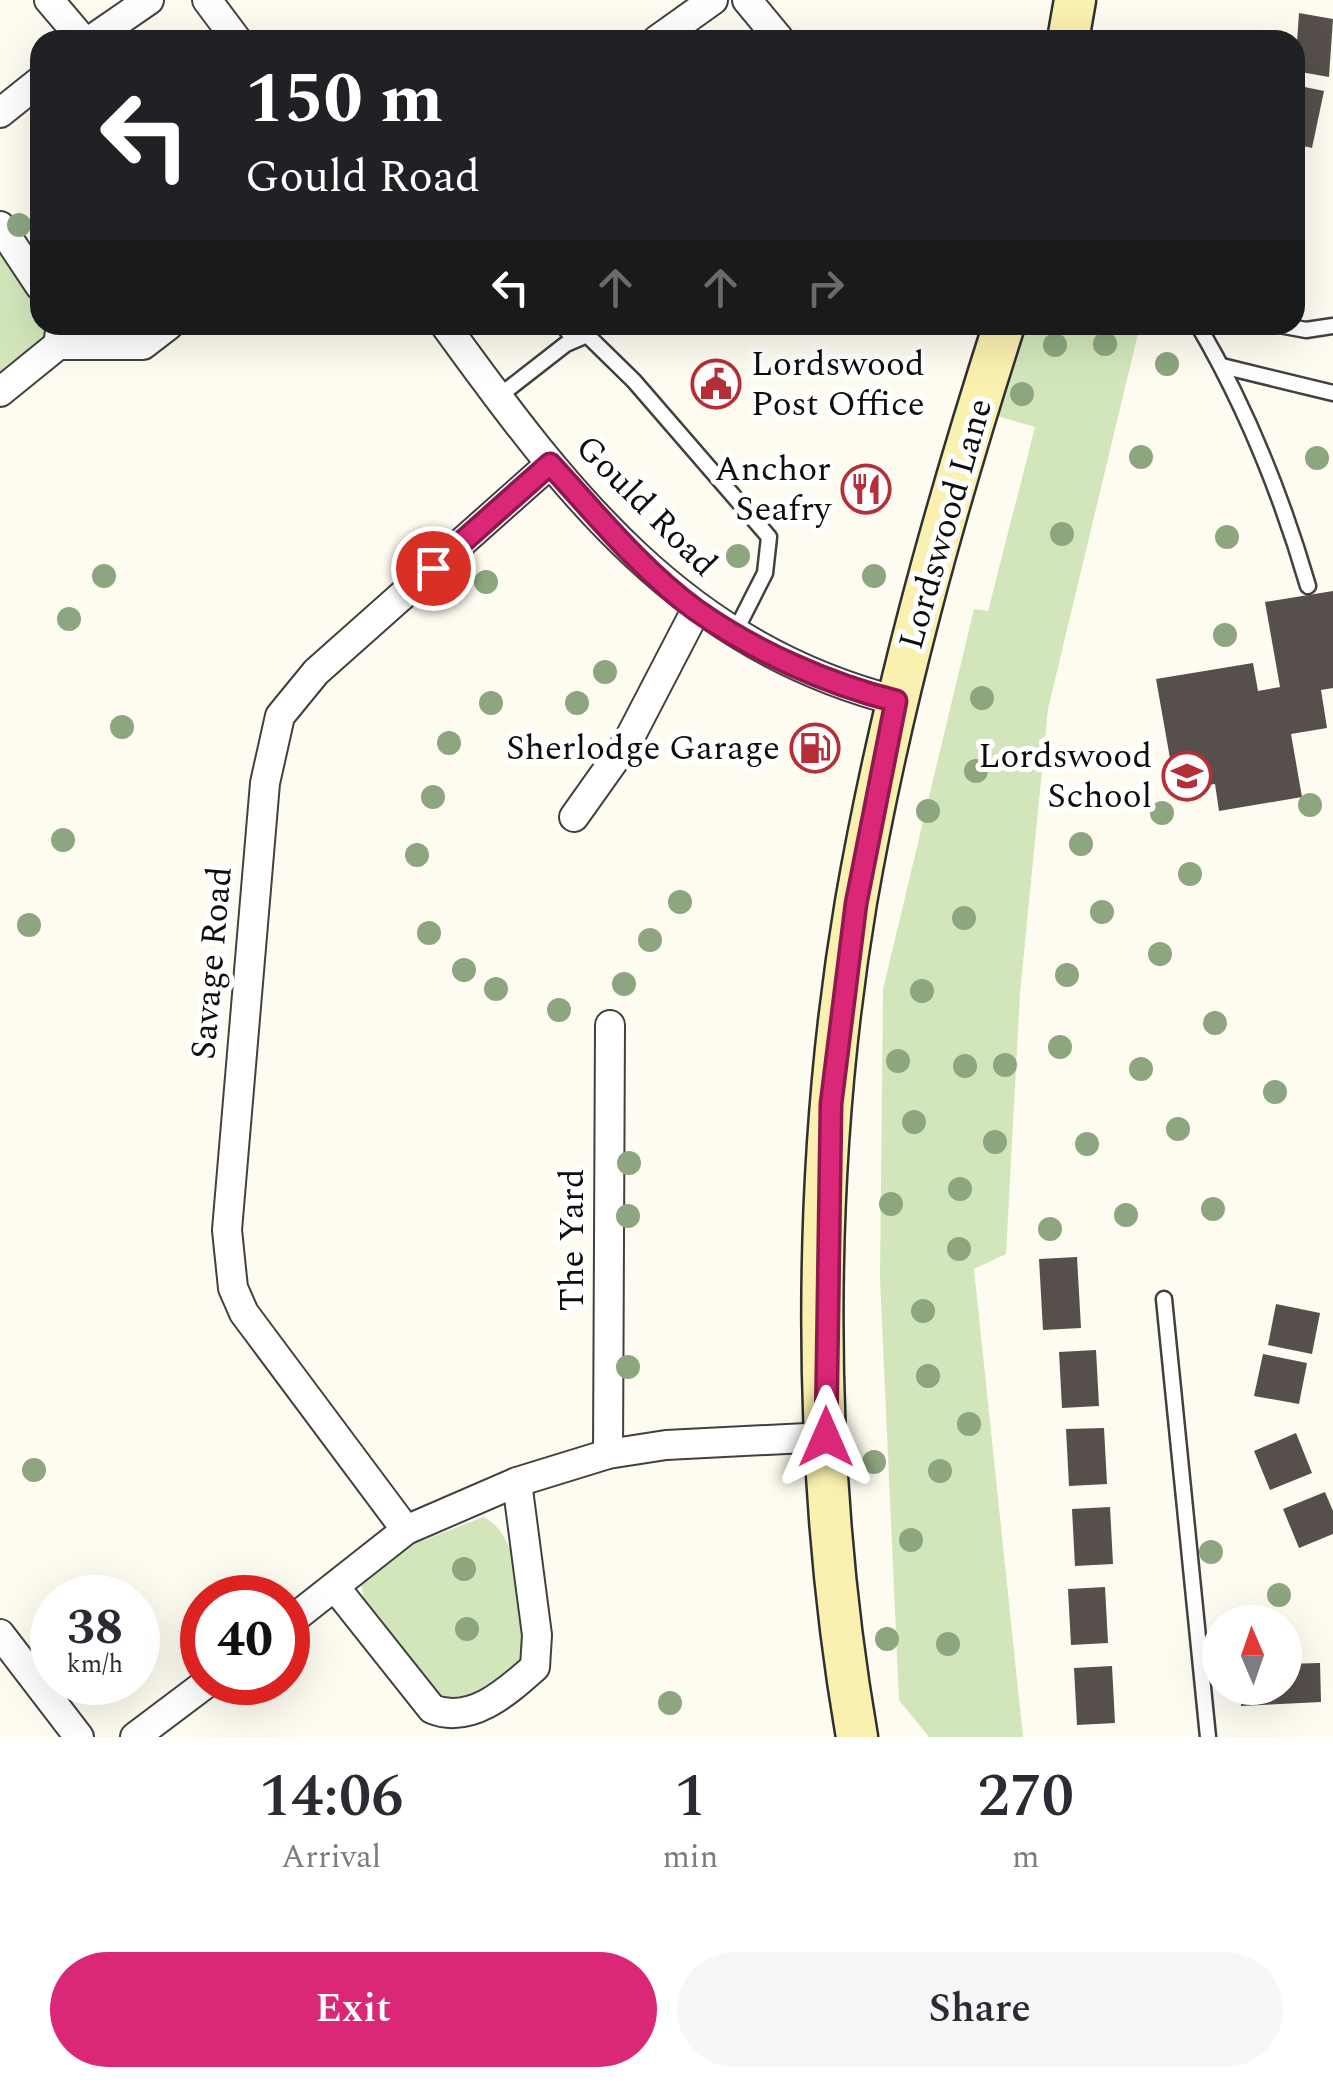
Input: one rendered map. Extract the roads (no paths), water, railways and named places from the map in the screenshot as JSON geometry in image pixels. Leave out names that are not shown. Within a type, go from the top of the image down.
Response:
[{"type":"street","points":[[49,0],[74,30]]},
{"type":"street","points":[[106,30],[149,0]]},
{"type":"street","points":[[208,0],[230,30]]},
{"type":"street","points":[[671,30],[713,0]]},
{"type":"street","points":[[747,0],[772,30]]},
{"type":"street","points":[[1070,30],[1075,0]]},
{"type":"street","points":[[0,113],[30,89]]},
{"type":"street","points":[[0,226],[30,271]]},
{"type":"street","points":[[0,392],[59,335],[142,346],[156,335]]},
{"type":"street","name":"Gould Road","points":[[452,335],[550,464],[631,552],[696,610],[806,671],[896,701]]},
{"type":"street","name":"Lordswood Lane","points":[[856,1737],[841,1644],[826,1437],[831,1104],[856,904],[896,701],[943,518],[1001,335]]},
{"type":"street","name":"Savage Road","points":[[406,1530],[265,1347],[233,1288],[227,1230],[265,783],[280,716],[316,672],[550,464]]},
{"type":"street","points":[[574,817],[628,741],[696,610]]},
{"type":"street","name":"The Yard","points":[[608,1454],[610,1026]]},
{"type":"street","points":[[310,1606],[406,1530],[517,1482],[608,1454],[666,1445],[826,1437]]},
{"type":"street","points":[[335,1587],[432,1710],[447,1716],[488,1702],[536,1666],[538,1635],[517,1482]]},
{"type":"street","points":[[0,1634],[80,1737]]},
{"type":"street","points":[[135,1737],[180,1703]]},
{"type":"lane","points":[[1305,330],[1333,326]]},
{"type":"lane","points":[[570,335],[574,340]]},
{"type":"lane","points":[[498,397],[586,335],[634,381],[769,537],[765,573],[735,632]]},
{"type":"lane","points":[[1204,335],[1222,366],[1295,541],[1308,586]]},
{"type":"lane","points":[[1222,366],[1333,393]]},
{"type":"lane","points":[[1164,1300],[1208,1737]]},
{"type":"place","name":"Lordswood Post Office","points":[[716,384]]},
{"type":"place","name":"Anchor Seafry","points":[[866,489]]},
{"type":"place","name":"Sherlodge Garage","points":[[815,748]]},
{"type":"place","name":"Lordswood School","points":[[1187,776]]}]
